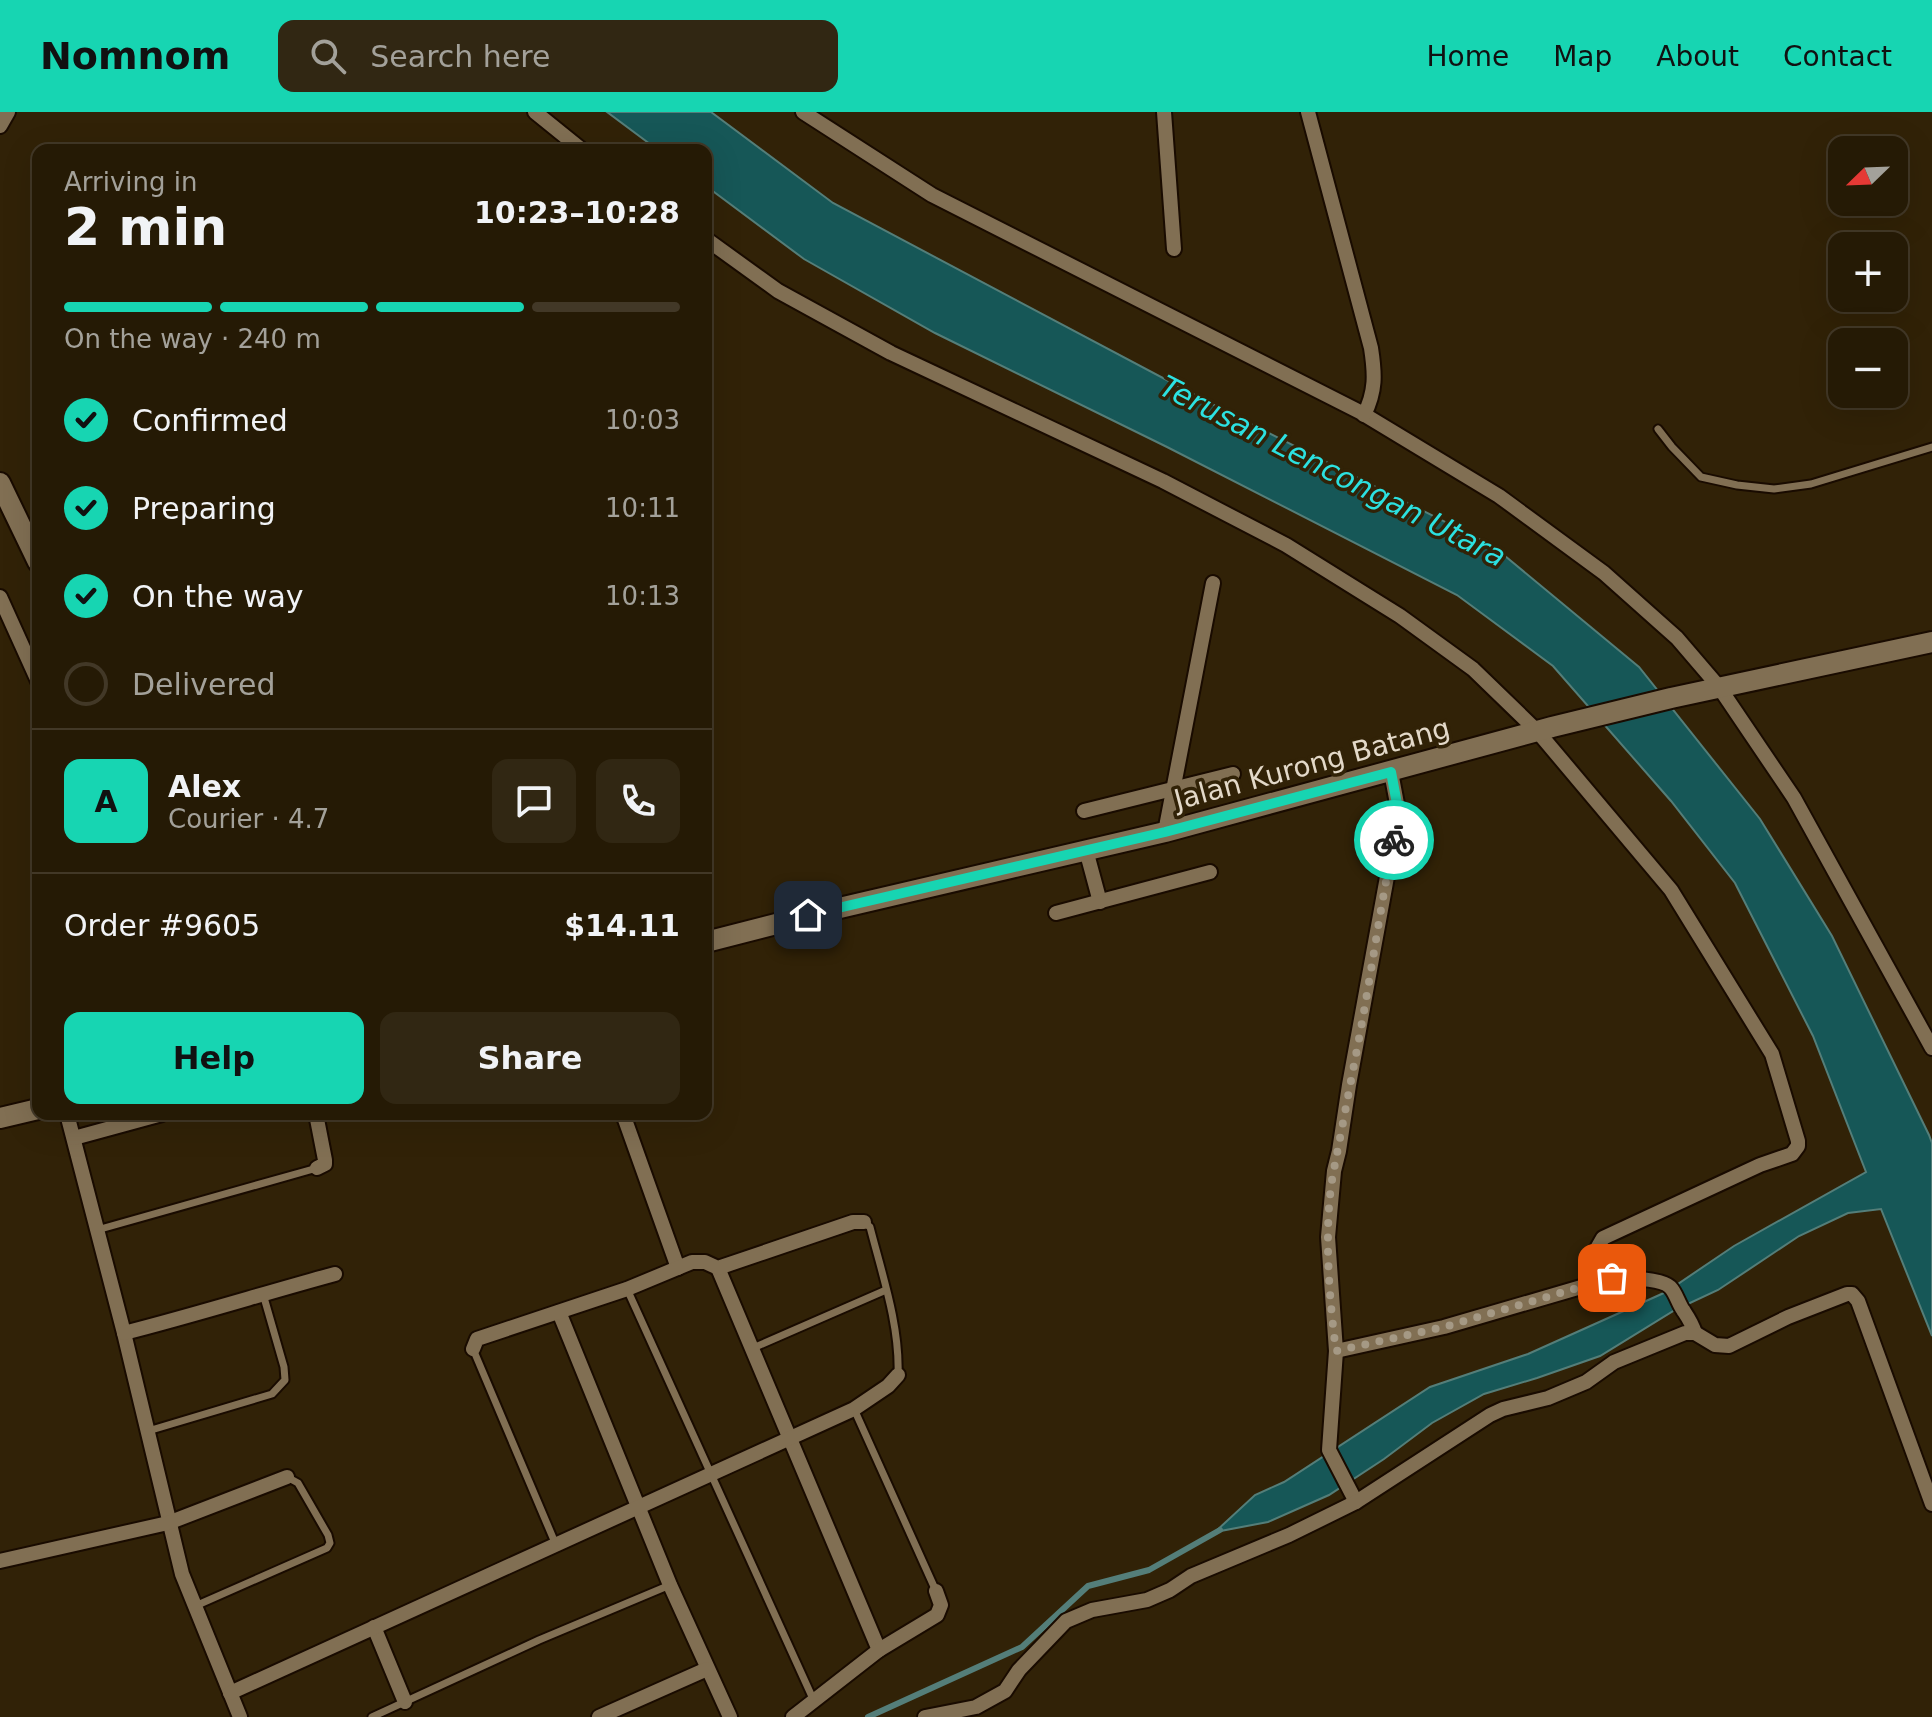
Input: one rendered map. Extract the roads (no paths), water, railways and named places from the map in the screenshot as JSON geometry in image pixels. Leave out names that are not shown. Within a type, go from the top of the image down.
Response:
[{"type":"street","points":[[0,126],[8,112]]},
{"type":"street","points":[[535,112],[575,144]]},
{"type":"street","points":[[803,112],[932,195],[1248,353],[1364,415],[1499,496],[1604,573],[1677,638],[1719,687],[1794,798],[1932,1048]]},
{"type":"street","points":[[1164,112],[1174,249]]},
{"type":"street","points":[[1308,112],[1371,348],[1376,379],[1364,415]]},
{"type":"street","points":[[712,243],[778,291],[891,353],[1163,481],[1286,545],[1400,616],[1473,669],[1545,730],[1671,890],[1772,1054],[1798,1141],[1792,1154],[1760,1165],[1603,1238],[1595,1252],[1600,1281]]},
{"type":"street","points":[[0,483],[32,550]]},
{"type":"street","points":[[1165,832],[1213,583]]},
{"type":"street","points":[[0,597],[32,668]]},
{"type":"street","name":"Jalan Kurong Batang","points":[[712,940],[1165,832],[1671,698],[1932,642]]},
{"type":"street","points":[[1354,1496],[1329,1450],[1336,1351],[1328,1237],[1334,1171],[1397,822],[1398,809],[1391,772]]},
{"type":"street","points":[[1084,811],[1233,774]]},
{"type":"street","points":[[1086,850],[1100,902]]},
{"type":"street","points":[[1056,913],[1210,872]]},
{"type":"street","points":[[0,1118],[32,1110]]},
{"type":"street","points":[[69,1120],[124,1333],[168,1523],[193,1607],[240,1717]]},
{"type":"street","points":[[74,1138],[140,1120]]},
{"type":"street","points":[[317,1120],[325,1164],[317,1168]]},
{"type":"street","points":[[625,1120],[678,1268]]},
{"type":"street","points":[[718,1268],[853,1222],[864,1222]]},
{"type":"street","points":[[473,1349],[477,1339],[627,1289],[692,1262],[705,1262],[718,1268],[879,1650]]},
{"type":"street","points":[[124,1333],[210,1312],[335,1274]]},
{"type":"street","points":[[1336,1351],[1444,1327],[1600,1281],[1628,1278],[1671,1287],[1690,1318],[1695,1333]]},
{"type":"street","points":[[925,1717],[976,1707],[1005,1691],[1019,1670],[1066,1621],[1092,1610],[1147,1600],[1191,1576],[1266,1546],[1503,1409],[1548,1398],[1586,1382],[1614,1362],[1685,1333],[1695,1333],[1715,1345],[1729,1346],[1788,1317],[1847,1294],[1857,1297],[1932,1504]]},
{"type":"street","points":[[559,1312],[670,1585],[730,1717]]},
{"type":"street","points":[[230,1693],[854,1409],[888,1386],[898,1375]]},
{"type":"street","points":[[0,1561],[168,1523],[287,1477]]},
{"type":"street","points":[[793,1717],[879,1650],[937,1615],[941,1605],[936,1591]]},
{"type":"street","points":[[374,1627],[405,1702]]},
{"type":"street","points":[[599,1717],[707,1669]]},
{"type":"lane","points":[[1658,429],[1701,477],[1774,489],[1811,484],[1932,447]]},
{"type":"lane","points":[[97,1230],[317,1168]]},
{"type":"lane","points":[[864,1222],[870,1227],[886,1290],[898,1352],[898,1375]]},
{"type":"lane","points":[[627,1289],[814,1701]]},
{"type":"lane","points":[[753,1348],[886,1290]]},
{"type":"lane","points":[[147,1431],[272,1394],[285,1380],[263,1294]]},
{"type":"lane","points":[[473,1349],[556,1545]]},
{"type":"lane","points":[[854,1409],[936,1591]]},
{"type":"lane","points":[[193,1607],[327,1548],[330,1543],[328,1535],[298,1483],[287,1477]]},
{"type":"lane","points":[[372,1717],[539,1640],[670,1585]]},
{"type":"water","name":"Terusan Lencongan Utara","points":[[607,112],[711,112],[833,203],[1229,413],[1493,546],[1639,667],[1760,819],[1832,936],[1929,1135],[1932,1143],[1932,1336],[1881,1209],[1848,1213],[1799,1236],[1718,1290],[1675,1310],[1600,1356],[1484,1394],[1432,1423],[1329,1495],[1268,1522],[1215,1532],[1255,1495],[1284,1482],[1430,1387],[1528,1354],[1666,1292],[1734,1246],[1866,1172],[1813,1036],[1735,883],[1671,801],[1553,666],[1457,595],[935,333],[804,259],[712,190],[712,144],[650,144]]},
{"type":"waterway","points":[[868,1717],[1022,1647],[1088,1586],[1149,1570],[1220,1530]]}]
